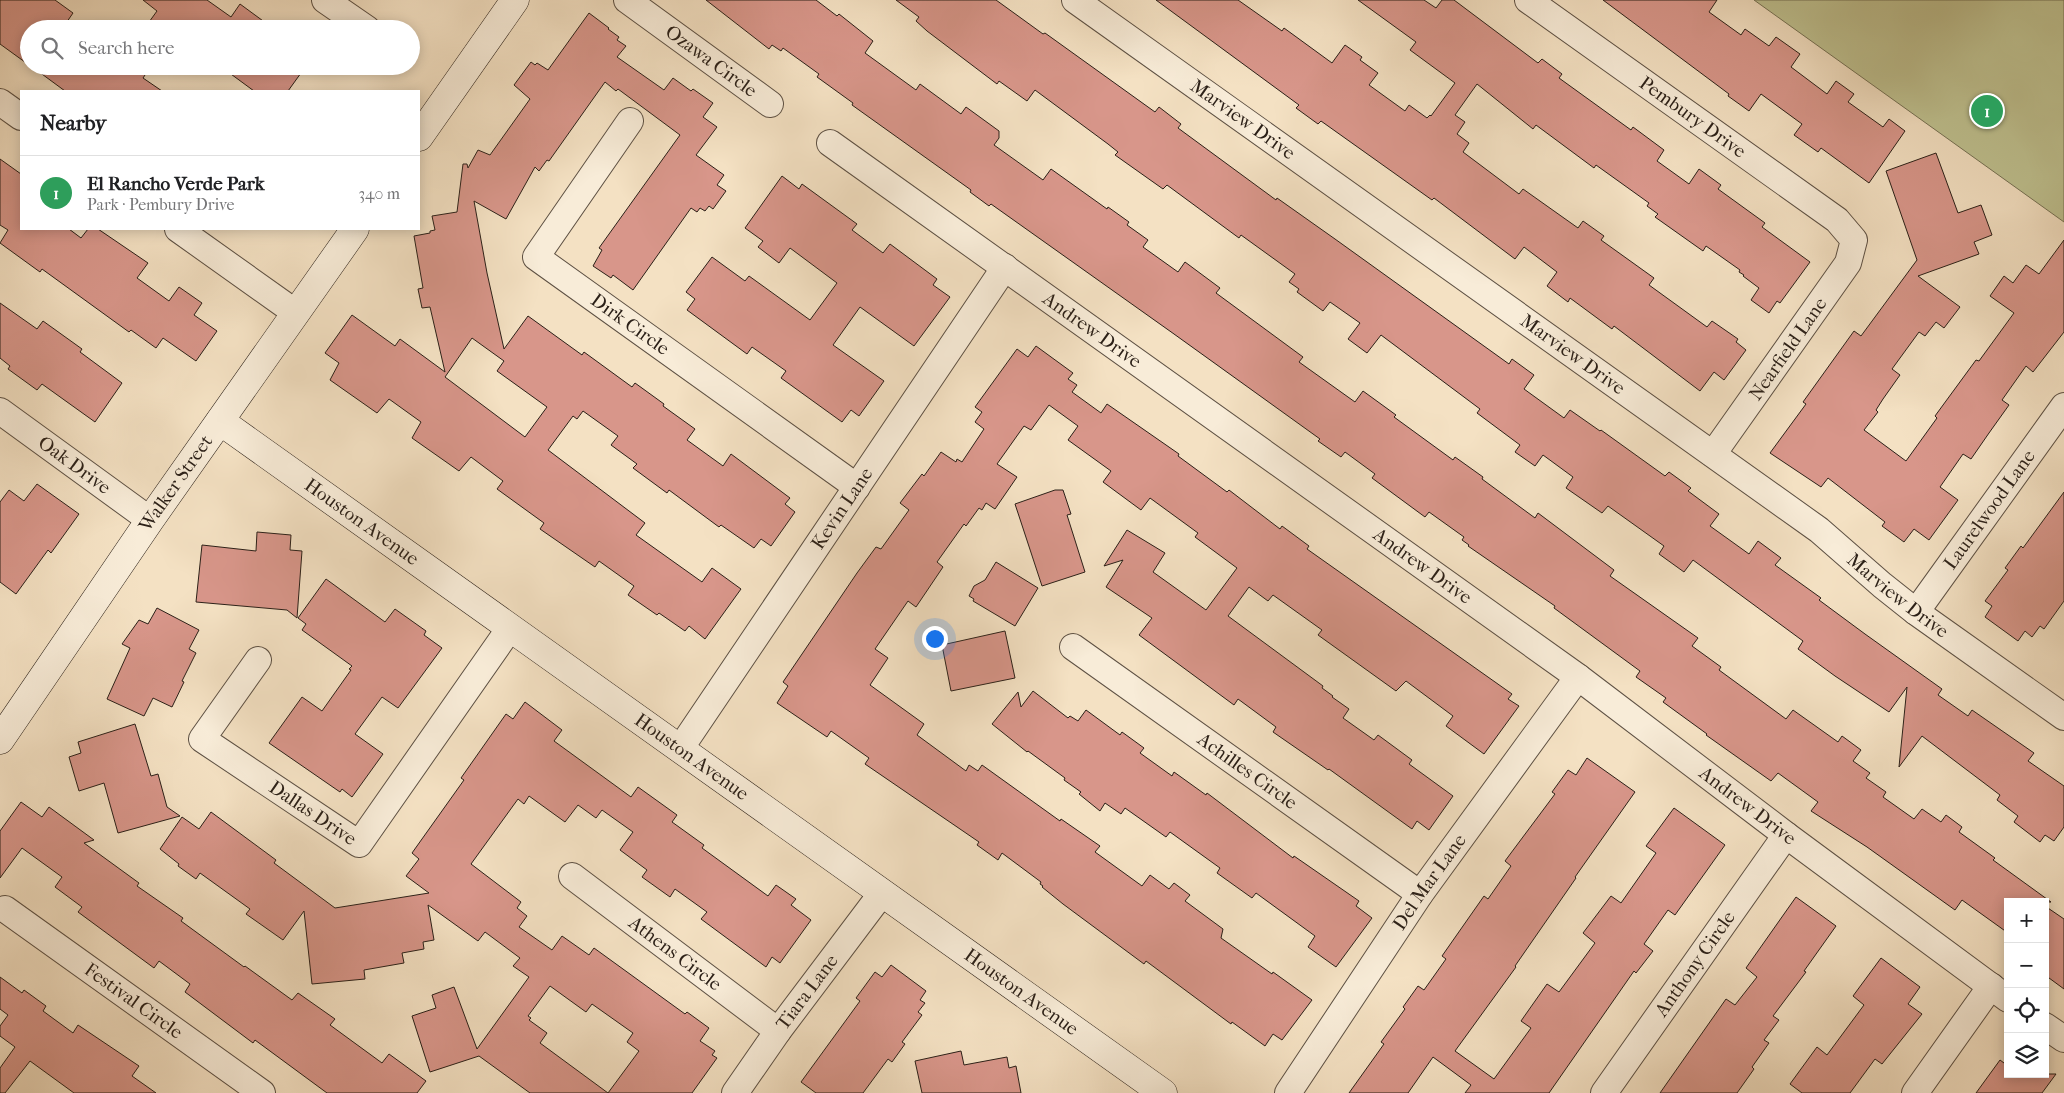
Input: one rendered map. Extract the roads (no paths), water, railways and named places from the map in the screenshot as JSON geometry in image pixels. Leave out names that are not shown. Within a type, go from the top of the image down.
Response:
[{"type":"street","points":[[325,0],[354,20]]},
{"type":"street","points":[[420,137],[515,0]]},
{"type":"street","name":"Ozawa Circle","points":[[627,0],[770,104]]},
{"type":"street","name":"Marview Drive","points":[[1075,0],[1819,530],[1916,612],[2064,716]]},
{"type":"street","name":"Pembury Drive","points":[[1528,0],[1837,220],[1854,240]]},
{"type":"street","points":[[0,102],[20,116]]},
{"type":"street","name":"Dirk Circle","points":[[630,121],[536,257],[857,487]]},
{"type":"street","name":"Andrew Drive","points":[[830,143],[1578,677],[1786,835],[1999,992]]},
{"type":"street","points":[[179,230],[296,313]]},
{"type":"street","name":"Walker Street","points":[[0,740],[150,520],[354,230]]},
{"type":"street","name":"Nearfield Lane","points":[[1713,454],[1848,263],[1854,240]]},
{"type":"street","name":"Kevin Lane","points":[[680,749],[1005,268]]},
{"type":"street","name":"Laurelwood Lane","points":[[1916,612],[2064,406]]},
{"type":"street","name":"Oak Drive","points":[[3,420],[150,520]]},
{"type":"street","name":"Houston Avenue","points":[[220,421],[1163,1093]]},
{"type":"street","name":"Dallas Drive","points":[[258,660],[202,739],[359,844],[510,628]]},
{"type":"street","name":"Achilles Circle","points":[[1073,647],[1420,894]]},
{"type":"street","name":"Del Mar Lane","points":[[1288,1093],[1420,894],[1578,677]]},
{"type":"street","name":"Anthony Circle","points":[[1604,1093],[1786,835]]},
{"type":"street","name":"Athens Circle","points":[[572,876],[778,1031]]},
{"type":"street","name":"Tiara Lane","points":[[735,1093],[778,1031],[882,893]]},
{"type":"street","name":"Festival Circle","points":[[5,909],[262,1093]]},
{"type":"street","points":[[1915,1093],[1999,992]]},
{"type":"street","points":[[2049,1029],[2064,1039]]},
{"type":"place","name":"El Rancho Verde Park","points":[[1987,111]]}]
